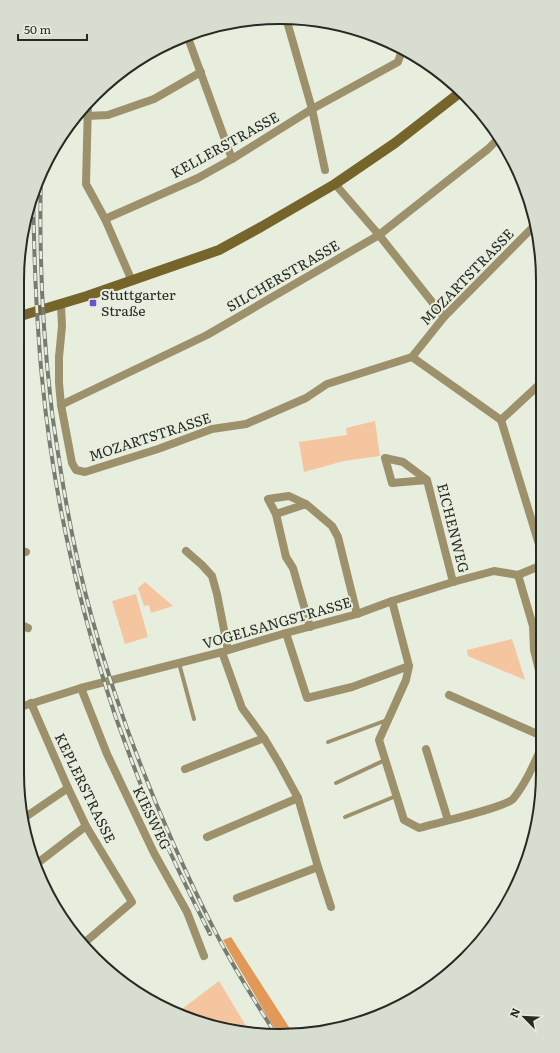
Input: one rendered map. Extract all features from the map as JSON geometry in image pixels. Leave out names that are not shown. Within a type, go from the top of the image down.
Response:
[{"type":"street","points":[[288,24],[312,110],[325,170]]},
{"type":"street","points":[[190,41],[232,159]]},
{"type":"street","name":"KELLERSTRASSE","points":[[106,219],[198,178],[232,159],[312,110],[398,62],[401,54]]},
{"type":"street","points":[[87,116],[108,115],[154,99],[201,72]]},
{"type":"street","points":[[24,315],[61,305],[219,250],[335,184],[395,143],[457,95]]},
{"type":"street","points":[[87,112],[86,184],[106,219],[132,281]]},
{"type":"street","name":"SILCHERSTRASSE","points":[[61,406],[207,335],[378,235],[495,142]]},
{"type":"street","points":[[335,184],[444,317]]},
{"type":"street","name":"MOZARTSTRASSE","points":[[61,406],[72,463],[76,470],[85,472],[158,449],[212,429],[246,424],[306,398],[326,384],[412,357],[444,317],[531,229]]},
{"type":"street","points":[[61,305],[62,326],[59,383],[61,406]]},
{"type":"street","points":[[412,357],[501,420],[536,534]]},
{"type":"street","points":[[501,420],[536,389]]},
{"type":"street","name":"EICHENWEG","points":[[427,480],[392,483],[385,458],[403,462],[427,480],[453,582]]},
{"type":"street","points":[[310,627],[292,568],[286,557],[276,514],[268,500],[289,496],[306,504],[332,526],[338,537],[357,614]]},
{"type":"street","points":[[276,514],[306,504]]},
{"type":"street","points":[[186,551],[212,576],[217,594],[225,651],[242,708],[264,738],[298,798],[331,907]]},
{"type":"street","name":"VOGELSANGSTRASSE","points":[[24,706],[80,688],[225,651],[357,614],[392,601],[453,582],[494,571],[518,574],[536,567]]},
{"type":"street","points":[[518,574],[533,626],[534,650],[536,658]]},
{"type":"street","points":[[392,601],[409,666],[406,680],[379,740],[404,820],[420,828],[495,807],[512,800],[527,778],[536,759]]},
{"type":"street","points":[[24,626],[28,628]]},
{"type":"street","points":[[286,633],[307,698],[352,687],[409,666]]},
{"type":"street","name":"KIESWEG","points":[[80,688],[107,754],[154,853],[187,912],[204,956]]},
{"type":"street","points":[[450,696],[536,733]]},
{"type":"street","name":"KEPLERSTRASSE","points":[[31,704],[86,826],[132,902],[87,941]]},
{"type":"street","points":[[185,769],[264,738]]},
{"type":"street","points":[[426,749],[448,820]]},
{"type":"street","points":[[28,815],[68,788]]},
{"type":"street","points":[[207,837],[298,798]]},
{"type":"street","points":[[40,861],[86,826]]},
{"type":"street","points":[[237,898],[318,867]]},
{"type":"lane","points":[[179,663],[194,719]]},
{"type":"lane","points":[[328,742],[388,720]]},
{"type":"lane","points":[[336,782],[385,760]]},
{"type":"lane","points":[[345,818],[397,796]]},
{"type":"shaded area","points":[[375,421],[380,456],[344,461],[304,472],[299,442],[347,435],[346,428]]},
{"type":"shaded area","points":[[145,582],[173,606],[151,613],[149,605],[144,606],[138,588]]},
{"type":"shaded area","points":[[136,594],[148,637],[125,644],[112,601]]},
{"type":"shaded area","points":[[512,639],[525,680],[468,656],[467,650]]},
{"type":"shaded area","points":[[231,937],[290,1028],[275,1029],[223,940]]},
{"type":"shaded area","points":[[219,981],[247,1027],[214,1020],[181,1010]]},
{"type":"railway","points":[[41,189],[40,229],[42,287],[45,345],[52,411],[70,523],[82,580],[100,647],[128,733],[174,845],[200,902],[222,945],[272,1029]]},
{"type":"railway","points":[[34,212],[37,309],[47,421],[60,508],[79,593],[90,635],[116,718],[141,786],[172,856],[210,934]]},
{"type":"place","name":"Stuttgarter Straße","points":[[93,303]]}]
